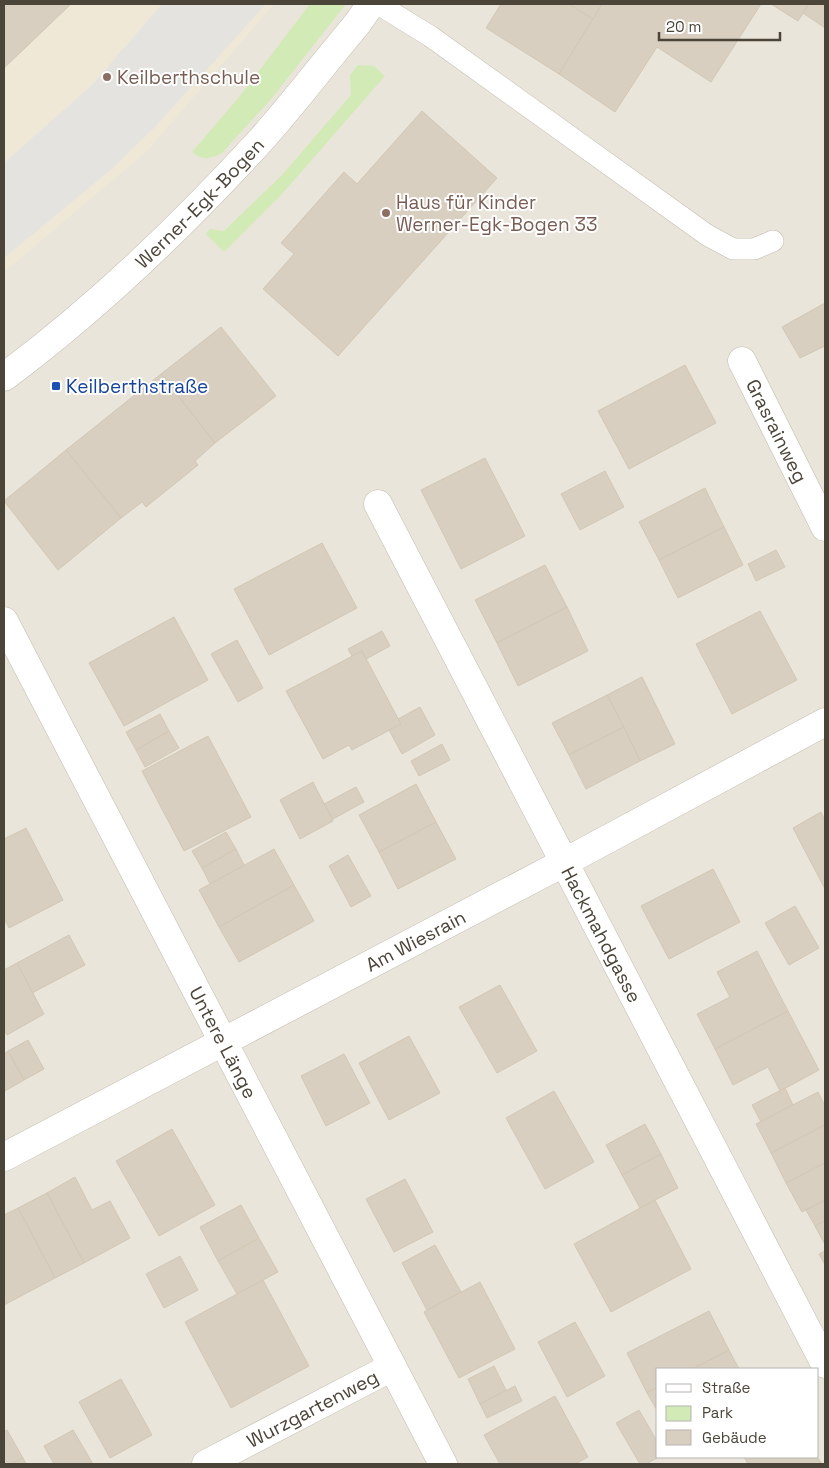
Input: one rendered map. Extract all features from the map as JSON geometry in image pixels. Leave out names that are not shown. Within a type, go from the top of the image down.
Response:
[{"type":"street","name":"Werner-Egk-Bogen","points":[[4,377],[108,293],[207,196],[262,139],[358,24],[371,4]]},
{"type":"street","name":"Grasrainweg","points":[[742,361],[825,527]]},
{"type":"street","name":"Hackmahdgasse","points":[[378,504],[825,1364]]},
{"type":"street","name":"Untere Länge","points":[[4,622],[443,1464]]},
{"type":"street","name":"Am Wiesrain","points":[[4,1157],[565,862],[825,722]]},
{"type":"street","name":"Wurzgartenweg","points":[[206,1464],[392,1367]]},
{"type":"lane","points":[[378,4],[430,36],[707,235],[733,249],[754,249],[773,241]]},
{"type":"shaded area","points":[[4,4],[825,4],[825,1464],[4,1464]]},
{"type":"shaded area","name":"Keilberthschule","points":[[4,4],[274,4],[147,151],[4,272]]},
{"type":"shaded area","points":[[162,4],[266,4],[156,126],[114,167],[4,258],[4,163],[93,84]]},
{"type":"green space","points":[[310,4],[346,4],[272,98],[222,153],[214,157],[203,158],[192,152],[240,96]]},
{"type":"green space","points":[[358,65],[374,66],[385,76],[282,194],[224,252],[206,234],[210,229],[224,231],[282,175],[351,95],[350,75]]},
{"type":"building","points":[[4,4],[71,4],[4,68]]},
{"type":"building","points":[[501,4],[569,4],[593,19],[559,74],[486,28]]},
{"type":"building","points":[[569,4],[602,4],[593,19]]},
{"type":"building","points":[[602,4],[761,4],[711,82],[657,47],[615,112],[559,74]]},
{"type":"building","points":[[771,4],[809,4],[798,21]]},
{"type":"building","points":[[809,4],[825,4],[825,28],[803,13]]},
{"type":"building","name":"Haus für Kinder Werner-Egk-Bogen 33","points":[[422,111],[497,178],[338,356],[263,289],[294,254],[281,243],[344,172],[357,184]]},
{"type":"building","points":[[825,303],[825,346],[800,358],[782,327]]},
{"type":"building","points":[[221,327],[276,396],[215,443],[161,374]]},
{"type":"building","points":[[685,365],[716,423],[629,469],[598,411]]},
{"type":"building","points":[[161,374],[215,443],[195,461],[198,465],[146,507],[142,502],[121,518],[66,450]]},
{"type":"building","points":[[66,450],[121,518],[58,570],[4,501]]},
{"type":"building","points":[[485,458],[525,536],[461,569],[421,490]]},
{"type":"building","points":[[605,471],[624,507],[580,530],[561,494]]},
{"type":"building","points":[[705,488],[724,527],[659,560],[639,522]]},
{"type":"building","points":[[724,527],[743,565],[678,598],[659,560]]},
{"type":"building","points":[[322,543],[357,608],[269,655],[234,589]]},
{"type":"building","points":[[776,550],[785,567],[756,581],[748,564]]},
{"type":"building","points":[[545,565],[567,607],[497,643],[475,600]]},
{"type":"building","points":[[567,607],[588,651],[518,686],[497,643]]},
{"type":"building","points":[[760,611],[797,680],[732,714],[696,644]]},
{"type":"building","points":[[174,617],[208,680],[124,726],[89,663]]},
{"type":"building","points":[[382,631],[390,646],[366,659],[362,651],[352,656],[348,649]]},
{"type":"building","points":[[237,640],[263,688],[238,702],[211,654]]},
{"type":"building","points":[[362,651],[401,724],[352,750],[349,745],[323,759],[286,691]]},
{"type":"building","points":[[642,677],[675,744],[640,761],[607,695]]},
{"type":"building","points":[[607,695],[624,727],[569,755],[552,723]]},
{"type":"building","points":[[420,707],[435,735],[402,754],[389,730],[401,724],[398,719]]},
{"type":"building","points":[[160,714],[169,731],[136,750],[126,732]]},
{"type":"building","points":[[624,727],[640,761],[586,789],[569,755]]},
{"type":"building","points":[[169,731],[179,748],[145,767],[136,750]]},
{"type":"building","points":[[208,736],[251,817],[184,851],[142,771]]},
{"type":"building","points":[[442,744],[450,760],[419,776],[411,761]]},
{"type":"building","points":[[313,782],[333,821],[300,839],[280,800]]},
{"type":"building","points":[[416,784],[436,822],[379,852],[359,815]]},
{"type":"building","points":[[356,787],[364,802],[333,819],[324,804]]},
{"type":"building","points":[[821,812],[825,821],[825,889],[793,828]]},
{"type":"building","points":[[436,822],[456,859],[398,889],[379,852]]},
{"type":"building","points":[[26,828],[63,900],[9,928],[4,918],[4,839]]},
{"type":"building","points":[[226,832],[236,849],[202,868],[192,851]]},
{"type":"building","points":[[236,849],[244,865],[210,884],[202,868]]},
{"type":"building","points":[[274,849],[294,885],[219,927],[199,890]]},
{"type":"building","points":[[348,855],[371,896],[351,907],[329,866]]},
{"type":"building","points":[[713,869],[740,922],[669,959],[641,906]]},
{"type":"building","points":[[294,885],[314,921],[239,962],[219,927]]},
{"type":"building","points":[[795,906],[819,948],[789,965],[765,923]]},
{"type":"building","points":[[69,935],[85,965],[32,993],[17,963]]},
{"type":"building","points":[[757,951],[788,1011],[715,1049],[697,1014],[730,997],[717,972]]},
{"type":"building","points":[[17,963],[44,1014],[7,1035],[4,1029],[4,970]]},
{"type":"building","points":[[500,985],[537,1051],[497,1073],[459,1007]]},
{"type":"building","points":[[788,1011],[819,1070],[780,1091],[768,1067],[733,1085],[715,1049]]},
{"type":"building","points":[[409,1036],[440,1093],[389,1120],[359,1063]]},
{"type":"building","points":[[28,1040],[44,1069],[24,1080],[8,1051]]},
{"type":"building","points":[[8,1051],[24,1080],[5,1091],[4,1054]]},
{"type":"building","points":[[344,1054],[370,1103],[326,1126],[301,1076]]},
{"type":"building","points":[[785,1088],[793,1105],[761,1122],[752,1105]]},
{"type":"building","points":[[554,1091],[594,1162],[545,1189],[506,1118]]},
{"type":"building","points":[[818,1092],[825,1106],[825,1125],[771,1153],[756,1124]]},
{"type":"building","points":[[645,1124],[661,1154],[622,1175],[606,1145]]},
{"type":"building","points":[[825,1125],[825,1163],[786,1183],[771,1153]]},
{"type":"building","points":[[172,1129],[215,1205],[159,1236],[116,1161]]},
{"type":"building","points":[[661,1154],[678,1188],[640,1208],[622,1175]]},
{"type":"building","points":[[825,1163],[825,1200],[802,1212],[786,1183]]},
{"type":"building","points":[[75,1177],[92,1210],[110,1201],[130,1238],[84,1263],[47,1193]]},
{"type":"building","points":[[405,1179],[433,1232],[394,1252],[366,1199]]},
{"type":"building","points":[[47,1193],[84,1263],[55,1278],[18,1208]]},
{"type":"building","points":[[655,1200],[691,1269],[611,1312],[574,1244]]},
{"type":"building","points":[[825,1200],[825,1221],[815,1226],[806,1210]]},
{"type":"building","points":[[241,1205],[259,1238],[218,1261],[200,1227]]},
{"type":"building","points":[[18,1208],[55,1278],[4,1305],[4,1215]]},
{"type":"building","points":[[825,1221],[825,1242],[824,1243],[815,1226]]},
{"type":"building","points":[[259,1238],[278,1272],[237,1294],[218,1261]]},
{"type":"building","points":[[435,1245],[461,1292],[427,1310],[402,1263]]},
{"type":"building","points":[[825,1251],[825,1265],[819,1254]]},
{"type":"building","points":[[180,1256],[198,1290],[164,1308],[146,1274]]},
{"type":"building","points":[[263,1280],[309,1366],[231,1408],[185,1322]]},
{"type":"building","points":[[480,1282],[515,1349],[459,1378],[424,1312]]},
{"type":"building","points":[[709,1311],[729,1350],[695,1368],[656,1368],[656,1388],[647,1393],[627,1353]]},
{"type":"building","points":[[575,1322],[605,1376],[567,1397],[538,1342]]},
{"type":"building","points":[[729,1350],[738,1368],[695,1368]]},
{"type":"building","points":[[494,1366],[506,1390],[480,1404],[468,1379]]},
{"type":"building","points":[[121,1379],[152,1435],[110,1458],[79,1402]]},
{"type":"building","points":[[515,1386],[522,1401],[487,1418],[480,1404]]},
{"type":"building","points":[[656,1388],[656,1409],[647,1393]]},
{"type":"building","points":[[555,1396],[588,1457],[575,1464],[500,1464],[484,1435]]},
{"type":"building","points":[[639,1410],[656,1440],[657,1458],[646,1464],[640,1464],[616,1423]]},
{"type":"building","points":[[7,1430],[23,1458],[11,1464],[4,1464],[4,1432]]},
{"type":"building","points":[[73,1430],[93,1464],[54,1464],[44,1446]]},
{"type":"building","points":[[23,1458],[26,1464],[11,1464]]},
{"type":"building","points":[[745,1458],[818,1458],[822,1464],[748,1464]]},
{"type":"place","name":"Keilberthschule","points":[[107,77]]},
{"type":"place","name":"Haus für Kinder Werner-Egk-Bogen 33","points":[[386,213]]},
{"type":"place","name":"Keilberthstraße","points":[[56,386]]}]
